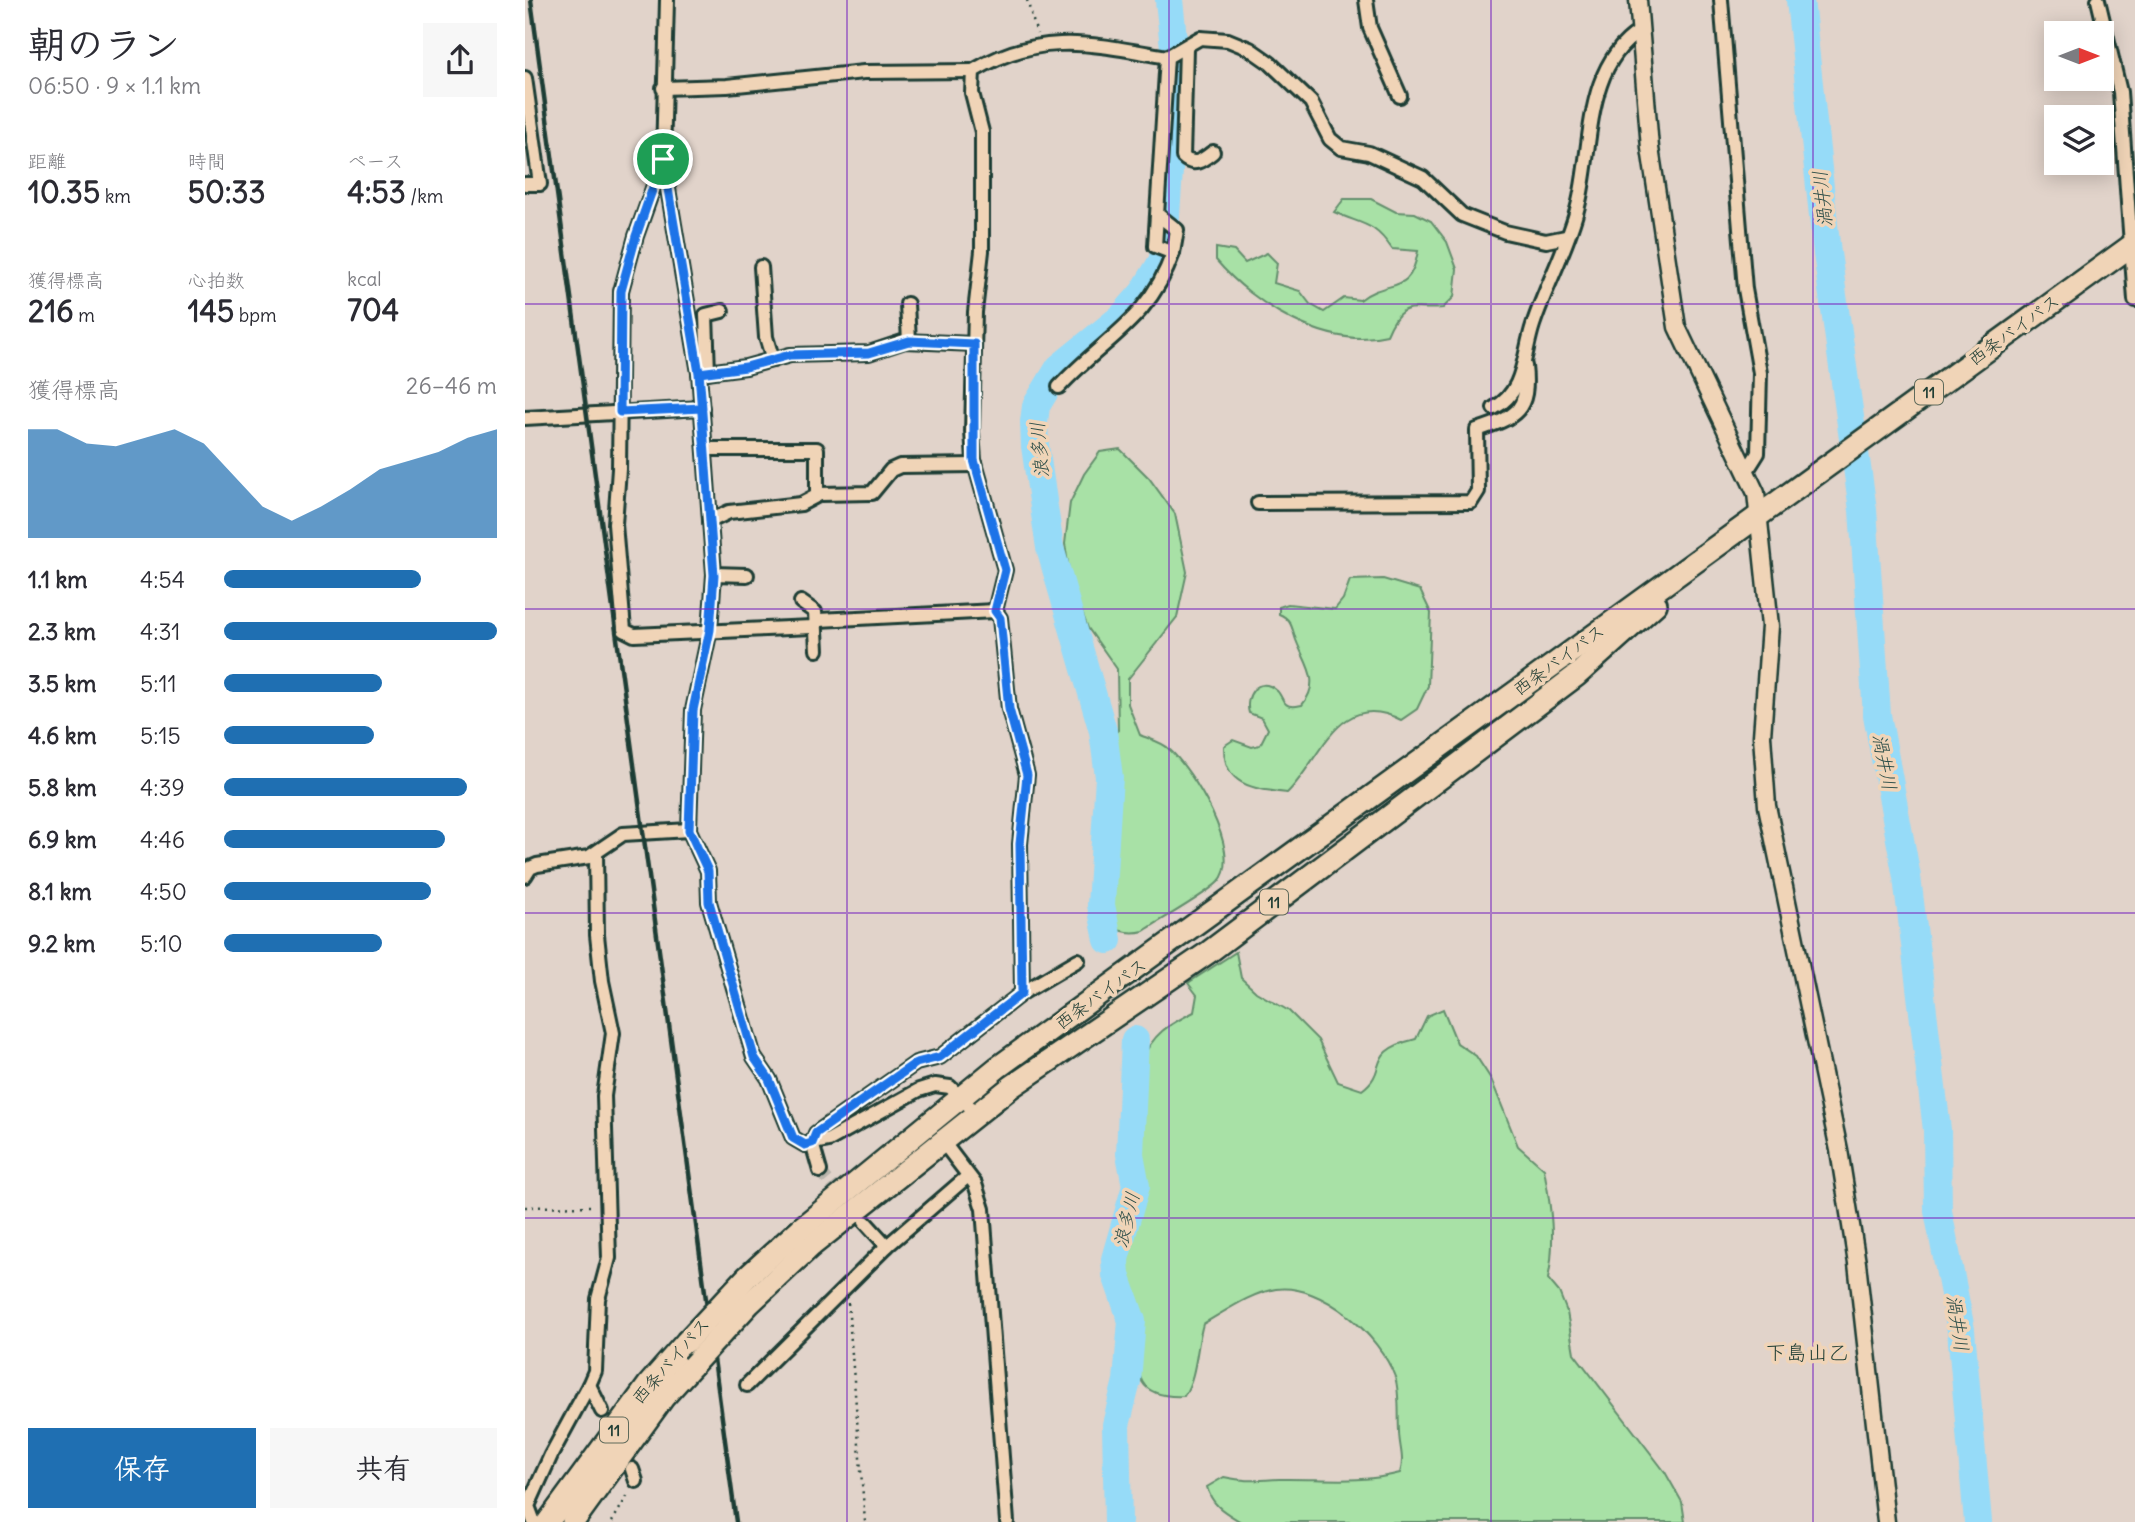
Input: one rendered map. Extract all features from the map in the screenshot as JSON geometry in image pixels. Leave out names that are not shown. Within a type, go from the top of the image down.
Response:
[{"type":"highway","name":"西条バイパス","points":[[573,1522],[655,1409],[805,1237],[928,1124],[1586,639],[1725,542],[2133,245]]},
{"type":"highway","name":"西条バイパス","points":[[548,1522],[649,1384],[747,1277],[943,1141],[1010,1087],[1209,952],[1577,675],[1725,542]]},
{"type":"street","points":[[667,0],[663,159],[703,372]]},
{"type":"street","points":[[1366,0],[1370,28],[1400,96]]},
{"type":"street","points":[[1638,0],[1650,148],[1677,327],[1756,492],[1760,516],[1770,626],[1762,737],[1767,806],[1843,1175],[1857,1263],[1886,1522]]},
{"type":"street","points":[[1721,0],[1745,289],[1760,373],[1758,453],[1746,472]]},
{"type":"street","points":[[2098,0],[2130,140],[2135,300]]},
{"type":"street","points":[[1494,408],[1510,396],[1524,366],[1534,321],[1578,207],[1592,117],[1602,83],[1621,47],[1640,31]]},
{"type":"street","points":[[663,89],[727,86],[864,72],[973,71],[1000,55],[1038,45],[1091,43],[1169,55],[1185,49],[1200,38],[1211,37],[1228,40],[1250,49],[1270,63],[1311,102],[1330,139],[1341,148],[1369,153],[1423,178],[1462,215],[1505,232],[1546,241],[1566,237]]},
{"type":"street","points":[[1185,49],[1184,157],[1187,161],[1200,162],[1213,152]]},
{"type":"street","points":[[1167,250],[1155,246],[1163,218],[1169,55]]},
{"type":"street","points":[[973,71],[972,93],[982,132],[982,251],[974,344],[972,432],[976,465],[1005,570],[995,611],[1000,618],[1009,709],[1027,775],[1020,844],[1022,993]]},
{"type":"street","points":[[525,83],[540,184],[525,184]]},
{"type":"street","points":[[663,159],[636,236],[621,291],[620,412],[615,524],[624,630],[634,635],[812,627],[817,621],[995,611]]},
{"type":"street","points":[[1059,387],[1142,310],[1159,287],[1167,250],[1177,230],[1163,218]]},
{"type":"street","points":[[761,267],[765,337],[773,360]]},
{"type":"street","points":[[907,304],[909,341]]},
{"type":"street","points":[[722,311],[706,314],[704,323],[702,408],[714,575],[710,630],[693,710],[689,830],[708,871],[709,902],[754,1057],[769,1079],[793,1138],[805,1145],[829,1139],[919,1090],[935,1085],[950,1087],[963,1096],[977,1114]]},
{"type":"street","points":[[703,372],[806,353],[869,353],[909,341],[974,344]]},
{"type":"street","points":[[1258,503],[1471,502],[1478,491],[1477,430],[1509,419],[1518,411],[1525,398],[1524,366]]},
{"type":"street","points":[[525,418],[587,417],[620,412],[702,408]]},
{"type":"street","points":[[706,449],[817,449],[817,495]]},
{"type":"street","points":[[710,521],[729,513],[801,504],[817,495],[872,493],[891,470],[900,466],[976,465]]},
{"type":"street","points":[[714,575],[747,575]]},
{"type":"street","points":[[801,602],[815,612],[817,650]]},
{"type":"street","points":[[525,876],[530,868],[537,865],[596,853],[623,834],[689,830]]},
{"type":"street","points":[[534,1522],[529,1514],[531,1499],[595,1371],[598,1299],[608,1270],[604,1096],[613,1033],[602,981],[597,935],[596,853]]},
{"type":"street","points":[[820,1171],[812,1143],[816,1133],[916,1063],[940,1057],[1022,993],[1078,960]]},
{"type":"street","points":[[928,1124],[968,1176],[980,1195],[983,1209],[1007,1522]]},
{"type":"street","points":[[747,1384],[887,1246],[968,1176]]},
{"type":"street","points":[[865,1222],[887,1246]]},
{"type":"street","points":[[589,1385],[603,1411]]},
{"type":"path","points":[[1027,0],[1038,45]]},
{"type":"path","points":[[525,1207],[605,1206]]},
{"type":"path","points":[[847,1286],[865,1522]]},
{"type":"path","points":[[612,1522],[634,1475]]},
{"type":"green space","points":[[1344,199],[1371,199],[1396,212],[1415,213],[1431,221],[1447,242],[1457,269],[1454,297],[1443,308],[1403,311],[1397,316],[1387,335],[1364,338],[1340,336],[1293,320],[1271,307],[1250,293],[1216,260],[1216,248],[1234,251],[1245,263],[1267,253],[1277,263],[1274,283],[1300,291],[1310,304],[1324,312],[1344,298],[1360,300],[1370,293],[1404,281],[1410,275],[1418,251],[1392,249],[1373,228],[1334,212]]},
{"type":"green space","points":[[1120,449],[1149,478],[1175,514],[1187,572],[1177,617],[1128,679],[1128,704],[1140,735],[1166,747],[1179,759],[1202,792],[1220,832],[1225,851],[1225,868],[1214,886],[1144,931],[1131,932],[1113,928],[1096,919],[1092,904],[1101,781],[1098,750],[1118,730],[1117,669],[1088,628],[1071,583],[1065,544],[1070,503],[1084,474],[1100,452]]},
{"type":"green space","points":[[1383,579],[1420,590],[1431,613],[1428,686],[1417,709],[1401,720],[1379,713],[1361,713],[1346,720],[1333,732],[1287,793],[1263,790],[1243,783],[1229,770],[1224,746],[1233,740],[1252,747],[1260,745],[1268,729],[1262,718],[1249,713],[1249,700],[1254,689],[1263,685],[1269,686],[1278,691],[1286,704],[1294,706],[1302,705],[1311,688],[1310,672],[1291,625],[1279,614],[1279,607],[1288,604],[1335,609],[1343,599],[1350,580]]},
{"type":"green space","points":[[1236,952],[1241,978],[1256,992],[1289,1011],[1318,1040],[1338,1082],[1362,1090],[1375,1075],[1383,1055],[1399,1044],[1416,1039],[1427,1016],[1443,1009],[1457,1043],[1476,1056],[1491,1079],[1518,1146],[1544,1169],[1552,1224],[1548,1279],[1559,1292],[1567,1312],[1574,1353],[1665,1472],[1682,1502],[1685,1522],[1241,1522],[1216,1504],[1207,1487],[1224,1477],[1240,1480],[1370,1478],[1400,1473],[1402,1462],[1398,1390],[1388,1361],[1377,1345],[1348,1315],[1312,1294],[1294,1289],[1266,1291],[1238,1303],[1203,1324],[1194,1371],[1184,1396],[1164,1395],[1151,1390],[1143,1383],[1139,1372],[1139,1317],[1125,1274],[1122,1255],[1141,1192],[1135,1131],[1138,1071],[1156,1037],[1194,1012],[1197,995],[1188,983]]},
{"type":"waterway","name":"浪多川","points":[[1108,940],[1101,905],[1109,777],[1103,731],[1050,548],[1034,422],[1036,406],[1059,368],[1122,317],[1143,293],[1163,260],[1176,66],[1169,0]]},
{"type":"waterway","name":"渦井川","points":[[1800,0],[1827,253],[1863,510],[1877,715],[1907,877],[1937,1130],[1938,1211],[1961,1330],[1978,1522]]},
{"type":"waterway","name":"浪多川","points":[[1118,1522],[1116,1425],[1127,1381],[1132,1321],[1116,1275],[1115,1259],[1136,1186],[1130,1154],[1135,1040]]},
{"type":"tunnel","points":[[820,1171],[844,1199]]},
{"type":"railway","points":[[531,0],[736,1522]]},
{"type":"district","name":"下島山乙","points":[[1807,1353]]},
{"type":"route","points":[[663,159],[636,236],[621,291],[620,412],[702,408],[699,373],[746,367],[790,355],[869,353],[905,341],[921,340],[943,344],[974,344],[974,460],[985,489],[1004,560],[1004,580],[995,611],[1000,618],[1009,709],[1027,775],[1020,844],[1022,993],[940,1057],[916,1063],[816,1133],[812,1143],[805,1145],[793,1138],[769,1079],[754,1057],[709,902],[708,871],[704,859],[693,844],[689,830],[693,710],[713,608],[713,547],[706,492],[706,449],[699,373],[663,159]]}]
